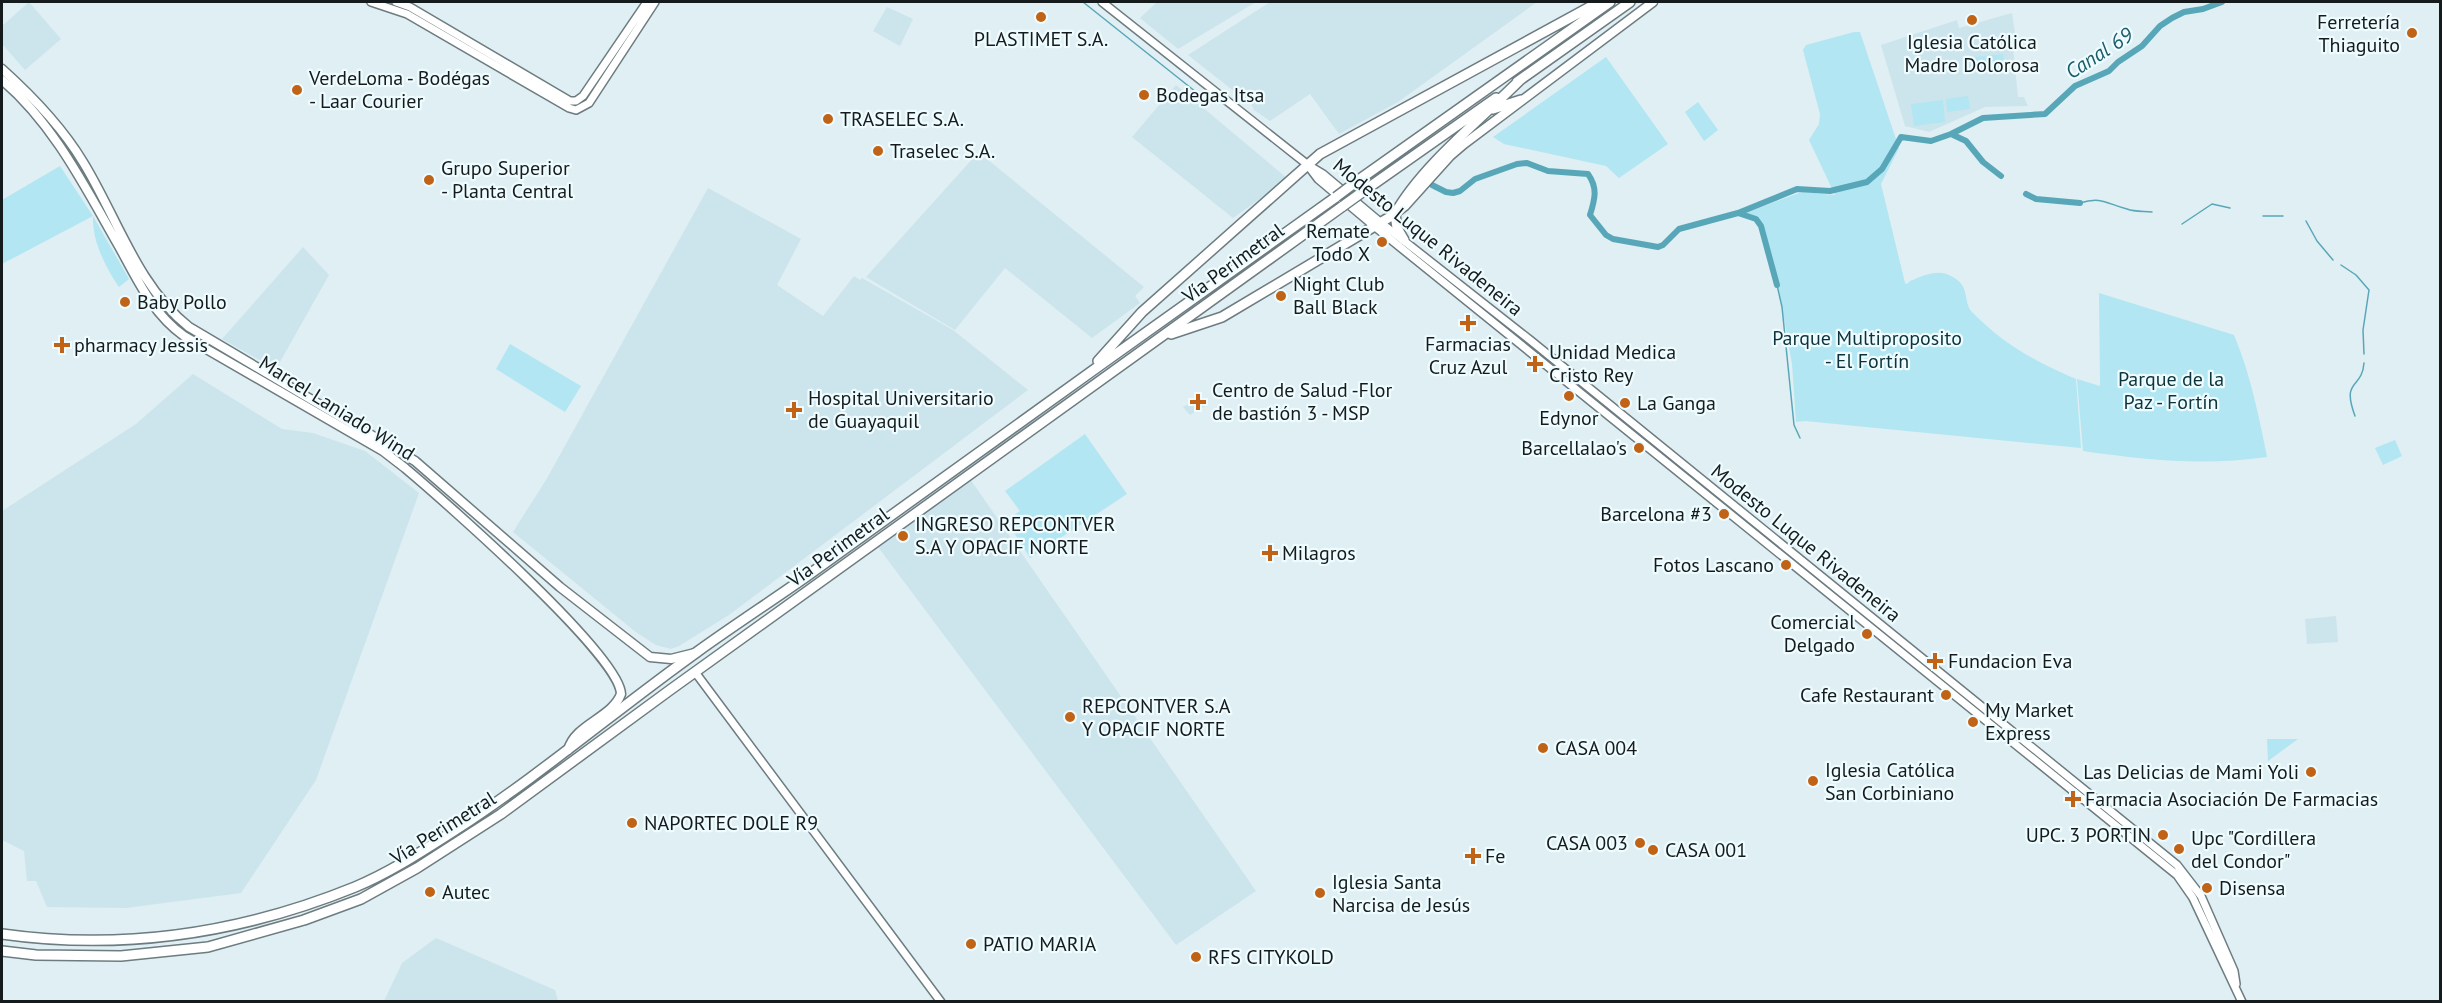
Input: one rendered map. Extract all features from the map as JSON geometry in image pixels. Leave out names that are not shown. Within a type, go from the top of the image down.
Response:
[{"type":"highway","points":[[1086,374],[1142,312],[1320,153],[1599,2]]},
{"type":"highway","name":"Vía Perimetral","points":[[2,934],[45,940],[85,942],[155,939],[204,932],[288,911],[357,886],[412,858],[480,813],[568,750],[696,652],[803,579],[1086,374],[1610,2]]},
{"type":"highway","name":"Vía Perimetral","points":[[2,951],[36,955],[121,956],[208,947],[304,920],[361,898],[417,868],[501,814],[1158,339],[1630,2]]},
{"type":"highway","points":[[1158,339],[1222,317],[1395,214],[1401,203],[1437,161],[1520,80]]},
{"type":"highway","points":[[1473,114],[1521,100]]},
{"type":"highway","points":[[1395,214],[1397,228],[1404,240]]},
{"type":"main road","points":[[1395,214],[1450,156],[1653,2]]},
{"type":"main road","name":"Marcel Laniado Wind","points":[[2,69],[35,100],[83,161],[151,286],[171,313],[189,327],[415,461],[560,587],[650,657],[671,659],[696,652]]},
{"type":"main road","name":"Marcel Laniado Wind","points":[[2,80],[53,135],[147,297],[164,320],[184,336],[373,446],[405,468],[556,607],[600,656],[618,679],[621,694],[614,706],[573,739],[568,750]]},
{"type":"street","points":[[371,2],[407,14],[563,98],[576,101],[583,96],[647,2]]},
{"type":"street","points":[[396,2],[410,7],[569,108],[576,110],[589,103],[655,2]]},
{"type":"street","name":"Modesto Luque Rivadeneira","points":[[1102,2],[1308,165],[1323,174],[1377,224],[1872,629],[2177,874],[2186,885],[2228,973],[2236,984]]},
{"type":"street","points":[[629,26],[636,31]]},
{"type":"street","name":"Modesto Luque Rivadeneira","points":[[1377,224],[1404,240],[2184,871],[2201,896],[2234,970],[2242,1002]]},
{"type":"street","points":[[1872,629],[1881,631],[1884,627]]},
{"type":"street","points":[[1920,667],[1924,663],[1935,669]]},
{"type":"street","points":[[695,672],[941,1002]]},
{"type":"street","points":[[2050,772],[2058,772],[2074,780]]},
{"type":"street","points":[[2095,808],[2102,803]]},
{"type":"shaded area","points":[[29,2],[61,39],[25,70],[2,44],[2,26]]},
{"type":"shaded area","points":[[1157,2],[1256,2],[1178,49],[1140,18]]},
{"type":"shaded area","points":[[1270,2],[1537,2],[1398,102],[1339,134],[1310,94],[1270,121],[1254,110],[1250,101],[1245,100],[1188,55]]},
{"type":"shaded area","points":[[887,7],[913,19],[900,46],[873,31]]},
{"type":"shaded area","points":[[2012,13],[2017,47],[2013,48],[2018,97],[2024,97],[2028,106],[1985,107],[1929,132],[1905,126],[1881,45],[1957,20],[1959,28]]},
{"type":"shaded area","points":[[1176,85],[1288,179],[1233,218],[1132,137]]},
{"type":"shaded area","points":[[975,156],[987,159],[1144,287],[1135,296],[1140,303],[1092,338],[1005,268],[955,330],[866,277]]},
{"type":"shaded area","name":"Hospital Universitario de Guayaquil","points":[[708,188],[801,239],[777,285],[823,316],[854,276],[860,280],[862,278],[953,330],[1028,390],[729,615],[671,649],[656,645],[637,633],[513,532],[546,480]]},
{"type":"shaded area","points":[[303,247],[329,275],[276,369],[222,339]]},
{"type":"shaded area","points":[[193,374],[282,429],[313,433],[365,451],[419,493],[316,780],[241,893],[126,908],[47,907],[36,881],[27,881],[24,851],[2,840],[2,511],[136,424]]},
{"type":"shaded area","name":"Centro de Salud -Flor de bastión 3 - MSP","points":[[1199,394],[1207,405],[1190,415],[1183,407],[1195,400],[1194,397]]},
{"type":"shaded area","name":"REPCONTVER S.A Y OPACIF NORTE","points":[[968,476],[1256,891],[1176,945],[875,543]]},
{"type":"shaded area","points":[[2336,616],[2338,642],[2307,644],[2305,619]]},
{"type":"shaded area","points":[[436,938],[555,990],[558,1001],[384,1001],[402,963]]},
{"type":"green space","name":"Parque Multiproposito - El Fortín","points":[[1860,32],[1899,148],[1881,184],[1905,283],[1935,273],[1949,275],[1961,283],[1972,312],[1996,334],[2034,359],[2076,379],[2081,448],[1805,421],[1796,422],[1792,364],[1774,262],[1762,224],[1756,217],[1745,213],[1802,192],[1835,195],[1809,140],[1819,124],[1820,114],[1803,50],[1806,45]]},
{"type":"green space","points":[[2003,54],[2005,69],[1977,72],[1975,57]]},
{"type":"green space","points":[[1606,57],[1668,144],[1619,178],[1606,166],[1504,144],[1493,137]]},
{"type":"green space","points":[[1968,96],[1970,109],[1947,112],[1946,99]]},
{"type":"green space","points":[[1943,100],[1945,122],[1914,126],[1911,104]]},
{"type":"green space","points":[[1698,102],[1718,130],[1704,141],[1685,112]]},
{"type":"green space","points":[[60,166],[93,216],[2,264],[2,200]]},
{"type":"green space","points":[[93,216],[129,279],[119,287],[100,253]]},
{"type":"green space","name":"Parque de la Paz - Fortín","points":[[2099,293],[2234,335],[2249,379],[2267,457],[2220,461],[2175,461],[2083,451],[2077,379],[2100,386]]},
{"type":"green space","points":[[510,344],[581,386],[565,412],[496,369]]},
{"type":"green space","points":[[1085,434],[1127,494],[1030,558],[1006,520],[1020,511],[1005,491]]},
{"type":"green space","points":[[2395,440],[2402,456],[2383,465],[2375,448]]},
{"type":"green space","points":[[2267,739],[2298,739],[2268,761]]},
{"type":"waterway","points":[[1083,2],[1196,92]]},
{"type":"waterway","name":"Canal 69","points":[[1432,185],[1453,193],[1460,191],[1475,179],[1517,164],[1527,163],[1548,171],[1588,174],[1595,194],[1590,215],[1606,235],[1613,239],[1658,247],[1679,229],[1738,213],[1797,189],[1830,191],[1867,182],[1882,169],[1901,137],[1931,141],[1983,118],[2045,114],[2075,86],[2109,71],[2142,46],[2160,26],[2172,18],[2184,12],[2203,9],[2222,2]]},
{"type":"waterway","points":[[1951,134],[1966,141],[1983,162],[2001,176]]},
{"type":"waterway","points":[[2026,194],[2036,199],[2080,203]]},
{"type":"waterway","points":[[2080,203],[2094,200],[2130,210],[2152,212]]},
{"type":"waterway","points":[[2182,224],[2212,204],[2230,208]]},
{"type":"waterway","points":[[1738,213],[1756,219],[1761,226],[1777,285]]},
{"type":"waterway","points":[[2263,216],[2283,216]]},
{"type":"waterway","points":[[2306,221],[2317,241],[2333,260]]},
{"type":"waterway","points":[[2341,265],[2356,275],[2369,290],[2363,330],[2364,354]]},
{"type":"waterway","points":[[1777,285],[1782,307],[1794,425],[1800,438]]},
{"type":"waterway","points":[[2355,416],[2350,395],[2360,377],[2364,363]]},
{"type":"place","name":"PLASTIMET S.A.","points":[[1041,17]]},
{"type":"place","name":"Iglesia Católica Madre Dolorosa","points":[[1972,20]]},
{"type":"place","name":"Ferretería Thiaguito","points":[[2412,33]]},
{"type":"place","name":"VerdeLoma - Bodégas - Laar Courier","points":[[297,90]]},
{"type":"place","name":"Bodegas Itsa","points":[[1144,95]]},
{"type":"place","name":"TRASELEC S.A.","points":[[828,119]]},
{"type":"place","name":"Traselec S.A.","points":[[878,151]]},
{"type":"place","name":"Grupo Superior - Planta Central","points":[[429,180]]},
{"type":"place","name":"Remate Todo X","points":[[1382,242]]},
{"type":"place","name":"Night Club Ball Black","points":[[1281,296]]},
{"type":"place","name":"Baby Pollo","points":[[125,302]]},
{"type":"place","name":"Farmacias Cruz Azul","points":[[1468,323]]},
{"type":"place","name":"pharmacy Jessis","points":[[62,345]]},
{"type":"place","name":"Unidad Medica Cristo Rey","points":[[1535,364]]},
{"type":"place","name":"Edynor","points":[[1569,396]]},
{"type":"place","name":"Centro de Salud -Flor de bastión 3 - MSP","points":[[1198,402]]},
{"type":"place","name":"La Ganga","points":[[1625,403]]},
{"type":"place","name":"Hospital Universitario de Guayaquil","points":[[794,410]]},
{"type":"place","name":"Barcellalao's","points":[[1639,448]]},
{"type":"place","name":"Barcelona #3","points":[[1724,514]]},
{"type":"place","name":"INGRESO REPCONTVER S.A Y OPACIF NORTE","points":[[903,536]]},
{"type":"place","name":"Milagros","points":[[1270,553]]},
{"type":"place","name":"Fotos Lascano","points":[[1786,565]]},
{"type":"place","name":"Comercial Delgado","points":[[1867,634]]},
{"type":"place","name":"Fundacion Eva","points":[[1935,661]]},
{"type":"place","name":"Cafe Restaurant","points":[[1946,695]]},
{"type":"place","name":"REPCONTVER S.A Y OPACIF NORTE","points":[[1070,717]]},
{"type":"place","name":"My Market Express","points":[[1973,722]]},
{"type":"place","name":"CASA 004","points":[[1543,748]]},
{"type":"place","name":"Las Delicias de Mami Yoli","points":[[2311,772]]},
{"type":"place","name":"Iglesia Católica San Corbiniano","points":[[1813,781]]},
{"type":"place","name":"Farmacia Asociación De Farmacias","points":[[2073,799]]},
{"type":"place","name":"NAPORTEC DOLE R9","points":[[632,823]]},
{"type":"place","name":"UPC. 3 PORTIN","points":[[2163,835]]},
{"type":"place","name":"CASA 003","points":[[1640,843]]},
{"type":"place","name":"Upc \"Cordillera del Condor\"","points":[[2179,849]]},
{"type":"place","name":"CASA 001","points":[[1653,850]]},
{"type":"place","name":"Fe","points":[[1473,856]]},
{"type":"place","name":"Disensa","points":[[2207,888]]},
{"type":"place","name":"Autec","points":[[430,892]]},
{"type":"place","name":"Iglesia Santa Narcisa de Jesús","points":[[1320,893]]},
{"type":"place","name":"PATIO MARIA","points":[[971,944]]},
{"type":"place","name":"RFS CITYKOLD","points":[[1196,957]]}]
